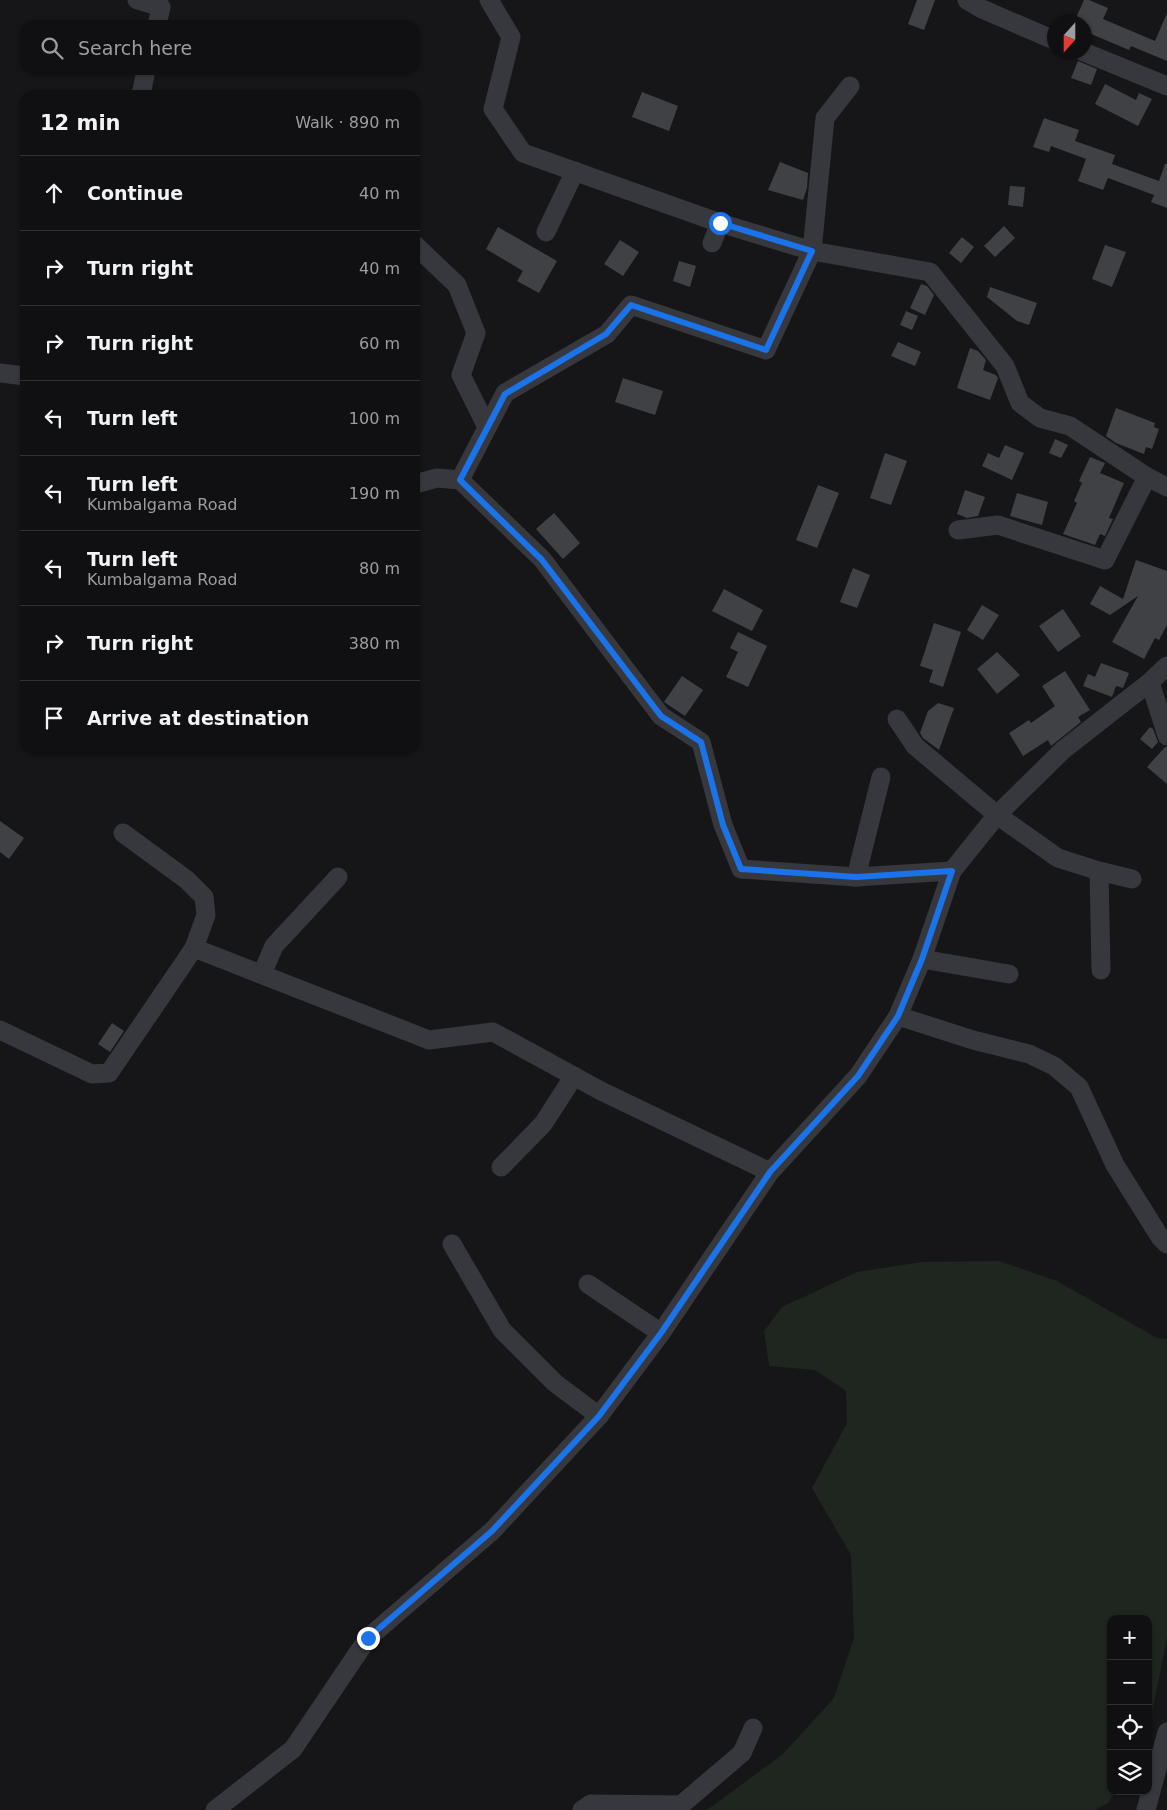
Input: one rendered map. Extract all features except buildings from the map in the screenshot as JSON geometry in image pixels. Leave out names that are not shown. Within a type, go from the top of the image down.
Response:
[{"type":"street","points":[[137,0],[161,7],[158,20]]},
{"type":"street","points":[[489,0],[511,37],[493,109],[524,153],[720,223],[812,251],[930,272],[1005,366],[1020,403],[1040,418],[1070,426],[1147,477],[1167,488]]},
{"type":"street","points":[[967,0],[982,9],[1047,37]]},
{"type":"street","points":[[1092,55],[1167,86]]},
{"type":"street","points":[[142,90],[145,75]]},
{"type":"street","points":[[460,480],[505,394],[606,334],[631,305],[766,350],[812,251],[825,118],[850,86]]},
{"type":"street","points":[[546,232],[574,171]]},
{"type":"street","points":[[712,243],[720,223]]},
{"type":"street","points":[[420,250],[456,285],[476,334],[461,375],[488,427]]},
{"type":"street","points":[[0,372],[20,375]]},
{"type":"street","points":[[958,530],[998,525],[1105,560],[1147,477]]},
{"type":"street","points":[[420,483],[437,478],[460,480],[542,560],[661,716],[701,742],[723,825],[741,869],[856,877],[952,871]]},
{"type":"street","points":[[215,1810],[294,1749],[368,1638],[492,1531],[599,1416],[661,1333],[770,1172],[858,1076],[898,1016],[922,959],[952,871],[997,816],[1063,750],[1150,682],[1167,666]]},
{"type":"street","points":[[1150,682],[1167,736]]},
{"type":"street","points":[[897,719],[915,746],[997,816],[1058,858],[1099,871],[1132,878]]},
{"type":"street","points":[[856,877],[881,777]]},
{"type":"street","points":[[0,1030],[92,1074],[109,1073],[194,948],[206,915],[204,897],[187,880],[123,833]]},
{"type":"street","points":[[1099,871],[1101,970]]},
{"type":"street","points":[[262,974],[274,946],[338,877]]},
{"type":"street","points":[[194,948],[428,1040],[492,1032],[574,1076],[770,1172]]},
{"type":"street","points":[[922,959],[1009,974]]},
{"type":"street","points":[[898,1016],[972,1040],[1029,1054],[1054,1066],[1079,1087],[1115,1165],[1167,1244]]},
{"type":"street","points":[[501,1168],[542,1124],[574,1076]]},
{"type":"street","points":[[452,1244],[502,1330],[556,1383],[599,1416]]},
{"type":"street","points":[[588,1284],[661,1333]]},
{"type":"street","points":[[582,1810],[591,1804],[681,1805],[742,1753],[753,1728]]},
{"type":"street","points":[[1146,1810],[1167,1732]]},
{"type":"shaded area","points":[[999,1261],[1057,1281],[1157,1338],[1167,1339],[1167,1638],[1152,1713],[1152,1615],[1107,1615],[1107,1795],[1113,1795],[1108,1803],[1095,1810],[707,1810],[783,1754],[834,1698],[854,1638],[851,1555],[812,1488],[847,1423],[846,1391],[815,1370],[769,1366],[764,1331],[782,1307],[857,1272],[922,1262]]},
{"type":"route","points":[[368,1638],[492,1531],[599,1416],[661,1333],[770,1172],[858,1076],[898,1016],[922,959],[952,871],[856,877],[741,869],[723,825],[701,742],[661,716],[542,560],[460,480],[505,394],[606,334],[631,305],[766,350],[812,251],[720,223]]}]
